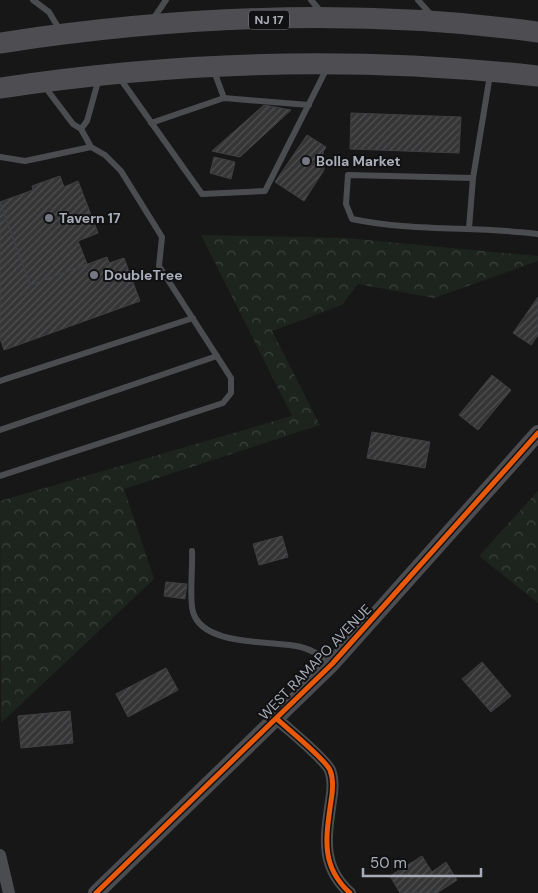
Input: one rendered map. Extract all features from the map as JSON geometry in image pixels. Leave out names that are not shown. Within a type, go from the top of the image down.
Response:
[{"type":"highway","name":"NJ 17","points":[[0,43],[148,27],[252,20],[328,19],[439,23],[538,32]]},
{"type":"highway","points":[[0,88],[108,74],[213,67],[329,64],[490,71],[538,76]]},
{"type":"street","name":"WEST RAMAPO AVENUE","points":[[96,893],[332,664],[538,433]]},
{"type":"street","points":[[277,719],[329,768],[333,786],[327,835],[328,859],[332,873],[350,893]]},
{"type":"street","points":[[0,855],[8,893]]},
{"type":"lane","points":[[33,0],[50,12],[63,35]]},
{"type":"lane","points":[[148,27],[166,0]]},
{"type":"lane","points":[[311,0],[328,19]]},
{"type":"lane","points":[[418,0],[439,23]]},
{"type":"lane","points":[[81,129],[87,121],[108,74],[151,123],[202,194],[265,191],[329,64]]},
{"type":"lane","points":[[213,67],[224,98]]},
{"type":"lane","points":[[469,228],[473,178],[490,71]]},
{"type":"lane","points":[[0,476],[223,403],[231,393],[231,378],[159,266],[162,237],[121,171],[105,155],[90,147],[81,129],[73,124],[41,82]]},
{"type":"lane","points":[[151,123],[224,98],[308,105]]},
{"type":"lane","points":[[0,157],[25,160],[90,147]]},
{"type":"lane","points":[[473,178],[348,175],[346,204],[352,219],[380,225],[469,228],[538,234]]},
{"type":"lane","points":[[0,381],[193,318]]},
{"type":"lane","points":[[0,430],[217,356]]},
{"type":"lane","points":[[192,551],[193,611],[200,625],[220,636],[301,647],[320,654],[332,664]]},
{"type":"green space","points":[[201,235],[346,238],[538,256],[538,261],[434,298],[358,284],[342,305],[272,331],[320,425],[124,489],[154,579],[1,723],[0,501],[292,416]]},
{"type":"green space","points":[[538,491],[538,603],[479,556]]},
{"type":"building","points":[[264,105],[291,110],[240,157],[212,151]]},
{"type":"building","points":[[351,113],[461,117],[459,153],[350,149]]},
{"type":"building","name":"Bolla Market","points":[[307,135],[326,147],[323,152],[324,170],[304,201],[275,182]]},
{"type":"building","points":[[214,157],[235,162],[231,179],[210,173]]},
{"type":"building","name":"Tavern 17","points":[[60,176],[64,187],[78,181],[98,233],[78,241],[87,264],[30,285],[0,202],[33,190],[32,186]]},
{"type":"building","name":"DoubleTree","points":[[0,202],[30,285],[107,257],[109,263],[124,258],[140,301],[4,350],[0,338]]},
{"type":"building","points":[[538,297],[538,335],[531,345],[513,333]]},
{"type":"building","points":[[492,375],[511,390],[478,430],[459,415]]},
{"type":"building","points":[[372,432],[430,442],[425,468],[367,458]]},
{"type":"building","points":[[282,536],[288,557],[259,565],[253,544]]},
{"type":"building","points":[[166,582],[187,584],[185,599],[164,596]]},
{"type":"building","points":[[482,662],[511,696],[491,712],[462,679]]},
{"type":"building","points":[[166,668],[178,690],[128,717],[116,694]]},
{"type":"building","points":[[70,711],[73,743],[21,748],[18,716]]},
{"type":"building","points":[[422,856],[432,872],[446,862],[457,880],[437,893],[400,893],[390,876]]},
{"type":"cycle path","points":[[96,893],[332,664],[538,433]]},
{"type":"cycle path","points":[[277,719],[314,751],[330,770],[333,785],[327,850],[329,862],[334,872],[340,883],[350,893]]},
{"type":"place","name":"Bolla Market","points":[[306,161]]},
{"type":"place","name":"Tavern 17","points":[[49,218]]},
{"type":"place","name":"DoubleTree","points":[[94,275]]}]
